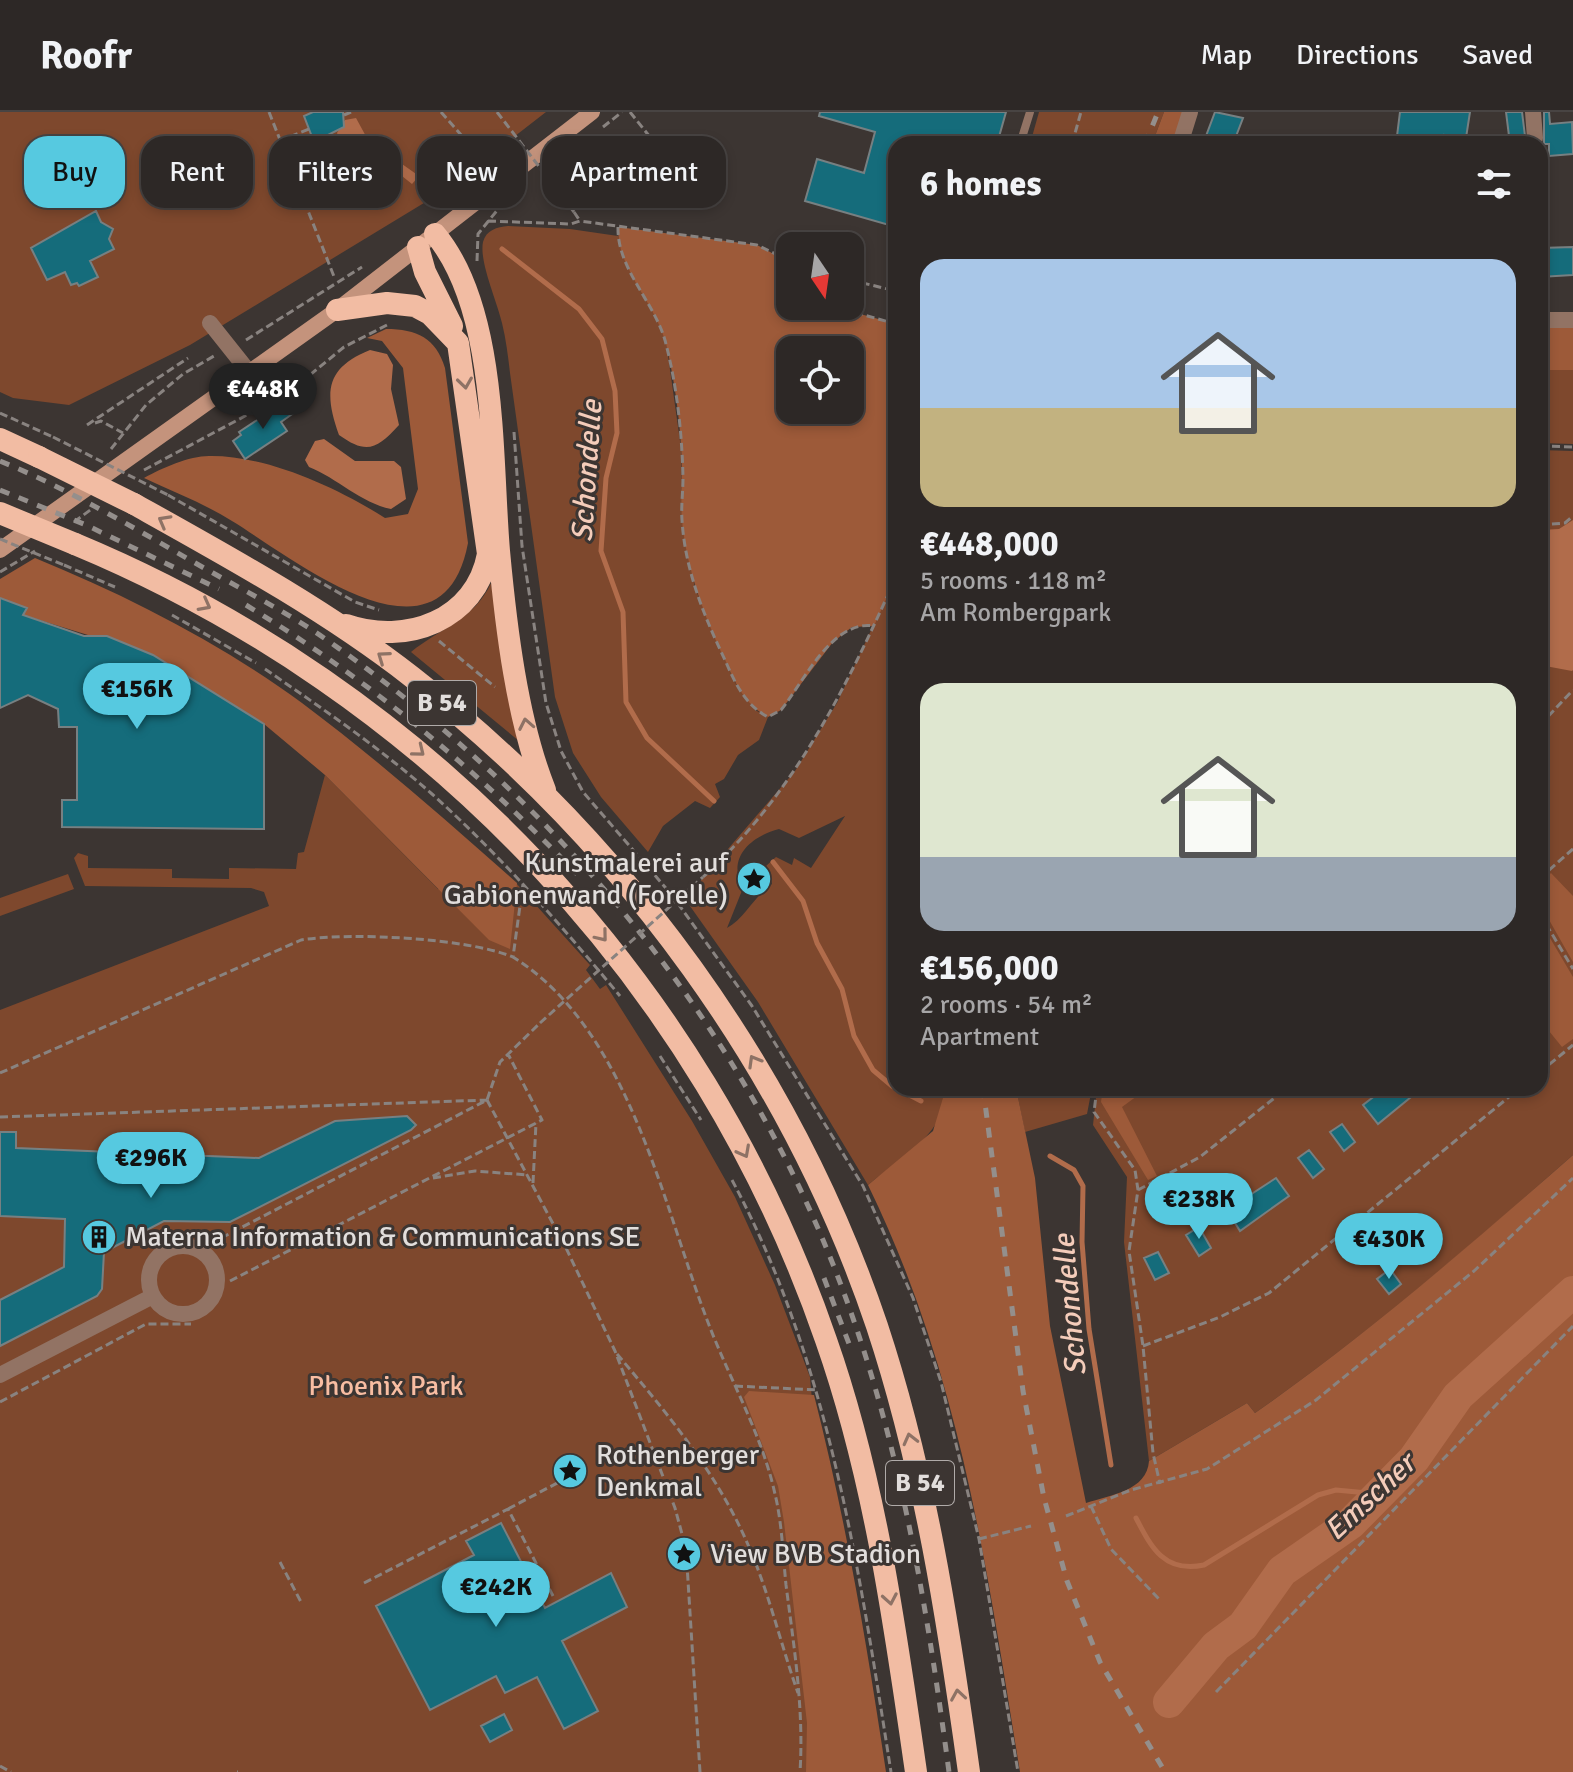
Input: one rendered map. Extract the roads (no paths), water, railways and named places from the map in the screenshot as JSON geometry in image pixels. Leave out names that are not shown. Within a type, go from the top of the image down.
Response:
[{"type":"highway","points":[[327,618],[383,633],[425,627],[441,621],[470,596],[485,568],[488,554],[458,343],[425,272],[426,240],[448,249],[461,277],[478,334],[494,441],[499,552],[522,704],[533,757],[549,799]]},
{"type":"highway","points":[[337,310],[387,303],[415,306],[430,314],[458,343]]},
{"type":"highway","name":"B 54","points":[[0,439],[134,504],[257,573],[411,676],[549,799],[642,903],[708,991],[786,1118],[829,1205],[877,1326],[918,1471],[941,1588],[969,1772]]},
{"type":"highway","name":"B 54","points":[[0,513],[174,588],[256,633],[332,683],[424,754],[485,809],[569,896],[675,1035],[756,1174],[792,1250],[826,1340],[854,1431],[878,1533],[916,1772]]},
{"type":"main road","points":[[0,550],[337,310],[592,112]]},
{"type":"street","points":[[1182,136],[1190,112]]},
{"type":"street","points":[[1533,112],[1535,136]]},
{"type":"street","points":[[1548,320],[1573,320]]},
{"type":"street","points":[[210,323],[249,372]]},
{"type":"street","points":[[181,1245],[200,1249],[213,1262],[218,1280],[206,1305],[188,1314],[178,1313],[168,1310],[153,1296],[149,1277],[156,1259],[181,1245]]},
{"type":"street","points":[[0,1375],[153,1296]]},
{"type":"lane","points":[[1022,136],[1030,112]]},
{"type":"waterway","name":"Schondelle","points":[[502,249],[579,309],[602,339],[615,391],[617,433],[606,478],[601,551],[623,612],[626,702],[647,738],[714,801]]},
{"type":"waterway","name":"Schondelle","points":[[773,862],[803,901],[817,943],[842,989],[854,1036],[873,1070],[888,1083]]},
{"type":"waterway","name":"Schondelle","points":[[911,1096],[921,1101]]},
{"type":"waterway","name":"Schondelle","points":[[1050,1156],[1074,1170],[1083,1186],[1082,1242],[1089,1329],[1111,1465]]},
{"type":"waterway","name":"Emscher","points":[[1169,1702],[1216,1646],[1243,1626],[1282,1571],[1351,1523],[1414,1459],[1458,1396],[1573,1292]]},
{"type":"waterway","name":"Schondelle","points":[[1136,1518],[1161,1556],[1170,1562],[1191,1567],[1204,1565],[1318,1495],[1336,1490],[1378,1494]]},
{"type":"railway","points":[[1148,136],[1158,112]]},
{"type":"railway","points":[[0,461],[97,508],[275,607],[324,638],[413,704],[496,777],[574,855],[646,940],[710,1029],[767,1124],[816,1223],[856,1327],[902,1492],[933,1659],[949,1772]]},
{"type":"railway","points":[[0,490],[86,525],[219,589]]},
{"type":"railway","points":[[246,605],[336,664],[420,729],[500,798],[577,874]]},
{"type":"railway","points":[[984,1096],[1023,1391],[1044,1498],[1067,1581],[1100,1662],[1165,1772]]},
{"type":"railway","points":[[824,1278],[851,1349]]},
{"type":"place","name":"Kunstmalerei auf Gabionenwand (Forelle)","points":[[754,879]]},
{"type":"place","name":"Materna Information & Communications SE","points":[[99,1237]]},
{"type":"place","name":"Rothenberger Denkmal","points":[[570,1471]]},
{"type":"place","name":"View BVB Stadion","points":[[684,1554]]},
{"type":"park label","name":"Phoenix Park","points":[[386,1386]]}]
